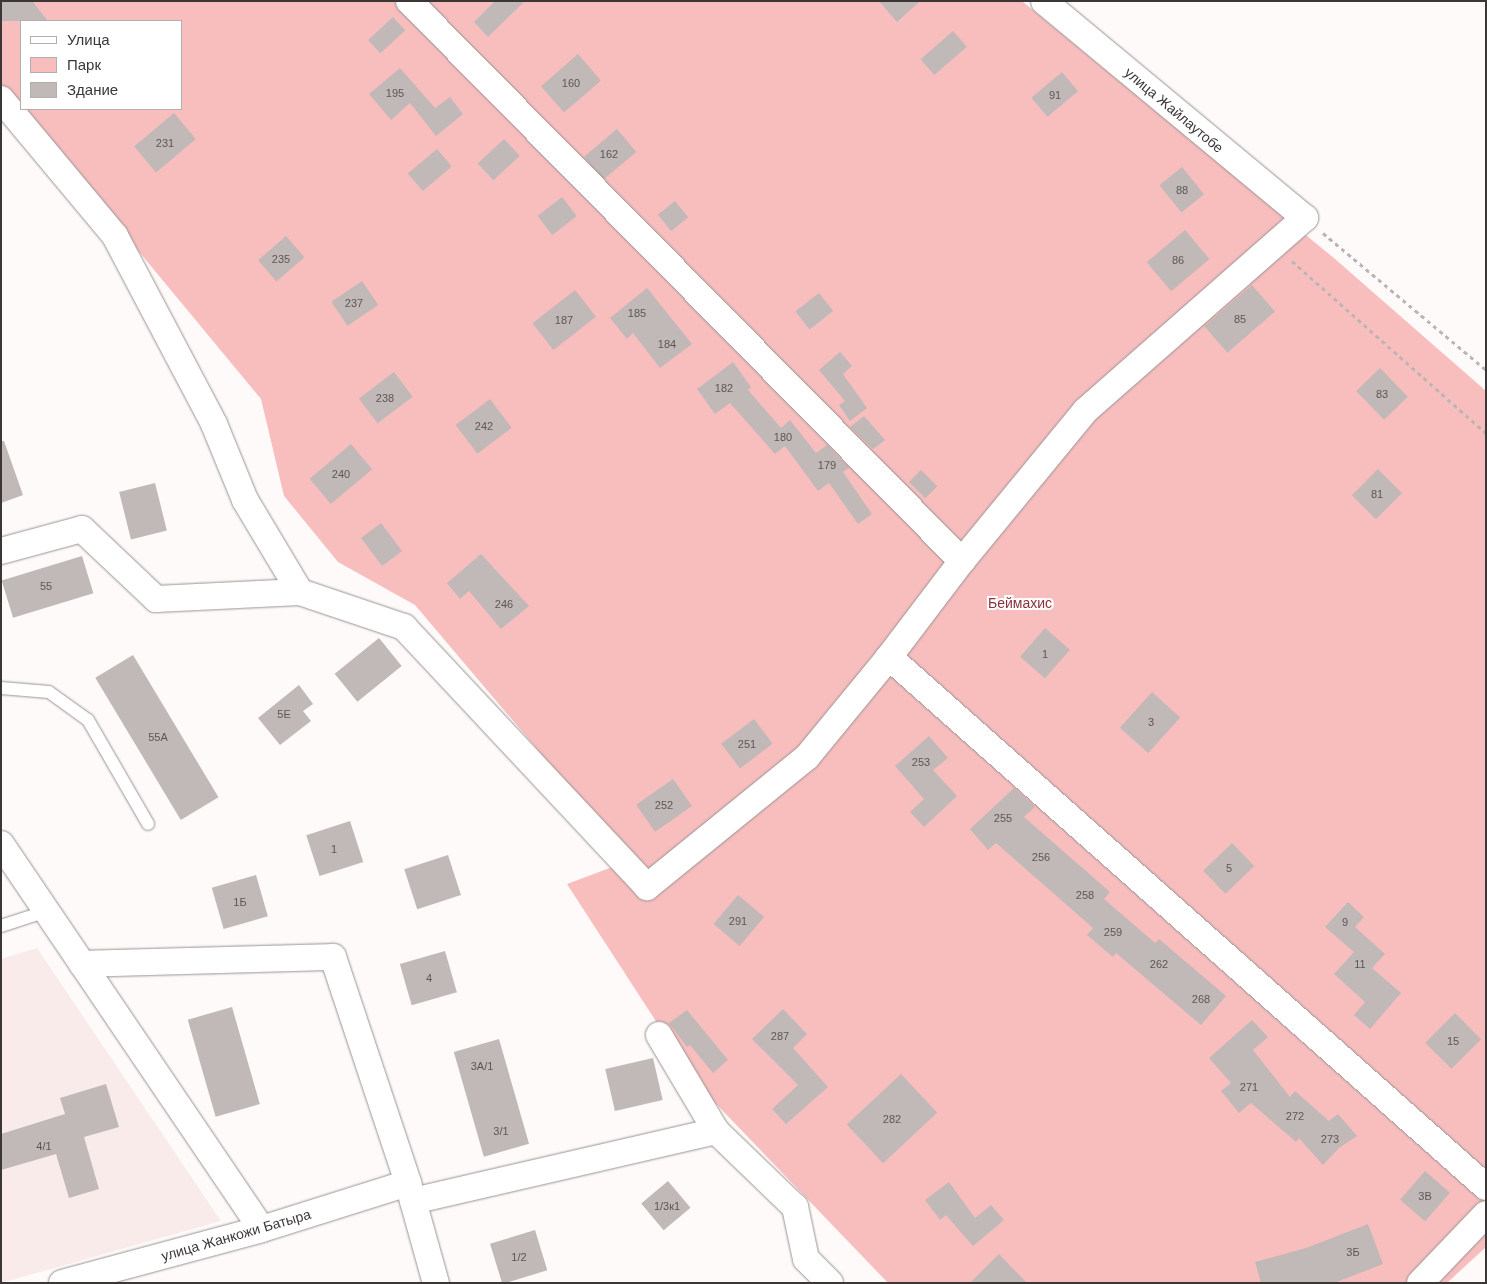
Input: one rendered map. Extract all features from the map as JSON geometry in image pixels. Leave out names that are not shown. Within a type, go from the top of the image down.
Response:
[{"type":"street","points":[[409,1],[962,561]]},
{"type":"street","name":"улица Жайлаутобе","points":[[1044,1],[1305,218]]},
{"type":"street","points":[[1,99],[115,236],[214,424],[245,500],[300,592]]},
{"type":"street","points":[[1,552],[82,529],[156,599],[300,592],[404,627],[647,887],[807,757],[890,657],[962,561],[1086,411],[1272,244],[1305,218]]},
{"type":"street","points":[[890,657],[1486,1187]]},
{"type":"street","points":[[1,844],[262,1229]]},
{"type":"street","points":[[82,964],[332,957],[410,1192],[436,1283]]},
{"type":"street","points":[[659,1035],[716,1131],[795,1208],[806,1259],[830,1283]]},
{"type":"street","name":"улица Жанкожи Батыра","points":[[62,1283],[262,1229],[410,1192],[716,1131]]},
{"type":"street","points":[[1420,1283],[1486,1214]]},
{"type":"lane","points":[[1,688],[50,692],[88,720],[148,824]]},
{"type":"lane","points":[[1,926],[47,911]]},
{"type":"path","points":[[1305,218],[1486,370]]},
{"type":"path","points":[[1272,244],[1486,432]]},
{"type":"shaded area","points":[[37,948],[221,1221],[1,1283],[1,959]]},
{"type":"green space","name":"Беймахис","points":[[1,1],[1022,1],[1335,259],[1486,391],[1486,1247],[1447,1283],[888,1283],[696,1083],[567,884],[631,860],[415,605],[338,562],[284,496],[261,399],[22,110],[182,110],[182,20],[20,20],[20,108],[1,85]]},
{"type":"building","points":[[1,1],[32,1],[47,20],[20,20],[1,21]]},
{"type":"building","points":[[495,1],[525,1],[488,37],[474,22]]},
{"type":"building","points":[[879,1],[920,1],[897,22]]},
{"type":"building","points":[[393,17],[405,30],[380,53],[368,40]]},
{"type":"building","points":[[953,31],[967,47],[934,75],[921,59]]},
{"type":"building","points":[[578,54],[601,80],[564,113],[541,86]]},
{"type":"building","points":[[400,68],[435,108],[450,97],[463,114],[436,136],[410,103],[391,120],[369,94]]},
{"type":"building","points":[[1062,72],[1078,91],[1047,117],[1031,98]]},
{"type":"building","points":[[174,113],[196,139],[156,172],[134,146]]},
{"type":"building","points":[[617,129],[636,152],[603,180],[584,157]]},
{"type":"building","points":[[504,139],[520,156],[493,180],[478,164]]},
{"type":"building","points":[[437,149],[452,167],[423,191],[408,173]]},
{"type":"building","points":[[1182,167],[1204,194],[1181,212],[1159,185]]},
{"type":"building","points":[[562,197],[577,216],[552,235],[538,216]]},
{"type":"building","points":[[675,201],[688,217],[671,231],[658,215]]},
{"type":"building","points":[[1185,230],[1209,259],[1171,291],[1147,262]]},
{"type":"building","points":[[286,236],[304,257],[276,281],[258,260]]},
{"type":"building","points":[[362,281],[378,305],[348,326],[331,302]]},
{"type":"building","points":[[1252,285],[1275,311],[1227,353],[1204,326]]},
{"type":"building","points":[[647,288],[692,344],[660,368],[633,333],[627,339],[610,318]]},
{"type":"building","points":[[575,290],[596,317],[553,350],[532,323]]},
{"type":"building","points":[[819,293],[833,311],[810,330],[795,311]]},
{"type":"building","points":[[840,352],[852,366],[843,374],[867,408],[850,421],[839,405],[845,401],[819,370]]},
{"type":"building","points":[[733,362],[751,387],[748,390],[781,428],[790,420],[816,453],[827,445],[849,468],[843,472],[872,514],[858,524],[829,483],[818,491],[785,446],[775,454],[730,403],[715,414],[697,389]]},
{"type":"building","points":[[1380,368],[1408,397],[1384,420],[1356,391]]},
{"type":"building","points":[[394,372],[413,397],[378,423],[359,398]]},
{"type":"building","points":[[490,399],[512,428],[477,454],[456,425]]},
{"type":"building","points":[[864,416],[885,440],[873,449],[850,427]]},
{"type":"building","points":[[1,441],[4,441],[23,495],[1,503]]},
{"type":"building","points":[[351,444],[372,469],[331,504],[310,479]]},
{"type":"building","points":[[1378,469],[1402,493],[1376,519],[1352,495]]},
{"type":"building","points":[[921,470],[937,486],[925,498],[909,482]]},
{"type":"building","points":[[155,483],[167,531],[131,539],[119,492]]},
{"type":"building","points":[[381,523],[402,551],[382,566],[361,538]]},
{"type":"building","points":[[481,554],[529,606],[501,629],[469,591],[460,599],[447,583]]},
{"type":"building","points":[[82,556],[93,593],[13,618],[2,581]]},
{"type":"building","points":[[1045,628],[1070,650],[1045,678],[1020,657]]},
{"type":"building","points":[[379,638],[402,666],[357,702],[335,674]]},
{"type":"building","points":[[133,655],[218,797],[181,820],[95,678]]},
{"type":"building","points":[[299,685],[313,704],[303,711],[311,721],[280,745],[258,718]]},
{"type":"building","points":[[1152,692],[1180,717],[1148,753],[1120,728]]},
{"type":"building","points":[[754,719],[773,744],[740,768],[721,744]]},
{"type":"building","points":[[929,736],[948,758],[933,770],[957,796],[924,827],[910,812],[924,799],[895,766]]},
{"type":"building","points":[[673,779],[692,806],[655,832],[636,805]]},
{"type":"building","points":[[1014,788],[1035,807],[1024,817],[1110,892],[1104,899],[1155,943],[1159,939],[1226,996],[1201,1025],[1116,953],[1113,957],[1087,935],[1093,928],[996,843],[988,850],[970,829]]},
{"type":"building","points":[[350,821],[363,862],[320,876],[306,835]]},
{"type":"building","points":[[1232,843],[1254,866],[1225,894],[1203,871]]},
{"type":"building","points":[[448,855],[461,895],[417,909],[404,869]]},
{"type":"building","points":[[256,875],[268,916],[224,929],[212,888]]},
{"type":"building","points":[[738,895],[764,917],[740,946],[714,924]]},
{"type":"building","points":[[1348,902],[1364,917],[1355,927],[1385,954],[1372,968],[1401,993],[1370,1029],[1354,1015],[1365,1002],[1334,974],[1354,952],[1325,927]]},
{"type":"building","points":[[445,951],[457,992],[412,1005],[400,964]]},
{"type":"building","points":[[232,1007],[260,1104],[216,1117],[188,1020]]},
{"type":"building","points":[[783,1009],[807,1034],[793,1048],[828,1087],[786,1124],[772,1109],[798,1085],[752,1039]]},
{"type":"building","points":[[687,1010],[728,1060],[713,1073],[690,1045],[687,1047],[669,1023]]},
{"type":"building","points":[[1455,1013],[1481,1039],[1451,1069],[1425,1043]]},
{"type":"building","points":[[1252,1020],[1268,1037],[1253,1050],[1290,1097],[1295,1091],[1329,1121],[1338,1114],[1357,1136],[1339,1148],[1323,1165],[1299,1138],[1296,1142],[1251,1103],[1239,1113],[1221,1091],[1231,1083],[1209,1058]]},
{"type":"building","points":[[499,1039],[529,1144],[484,1157],[454,1052]]},
{"type":"building","points":[[653,1058],[663,1100],[615,1111],[605,1069]]},
{"type":"building","points":[[901,1074],[937,1113],[883,1163],[847,1124]]},
{"type":"building","points":[[106,1084],[119,1127],[84,1137],[99,1189],[69,1198],[56,1154],[1,1170],[1,1134],[65,1114],[60,1098]]},
{"type":"building","points":[[1425,1171],[1450,1193],[1425,1221],[1400,1200]]},
{"type":"building","points":[[668,1181],[690,1208],[664,1230],[641,1203]]},
{"type":"building","points":[[949,1182],[975,1218],[991,1205],[1004,1220],[973,1246],[946,1215],[940,1220],[925,1200]]},
{"type":"building","points":[[1368,1224],[1383,1264],[1334,1283],[1261,1283],[1255,1262],[1306,1248]]},
{"type":"building","points":[[535,1230],[547,1270],[502,1283],[490,1244]]},
{"type":"building","points":[[999,1254],[1027,1283],[970,1283]]}]
